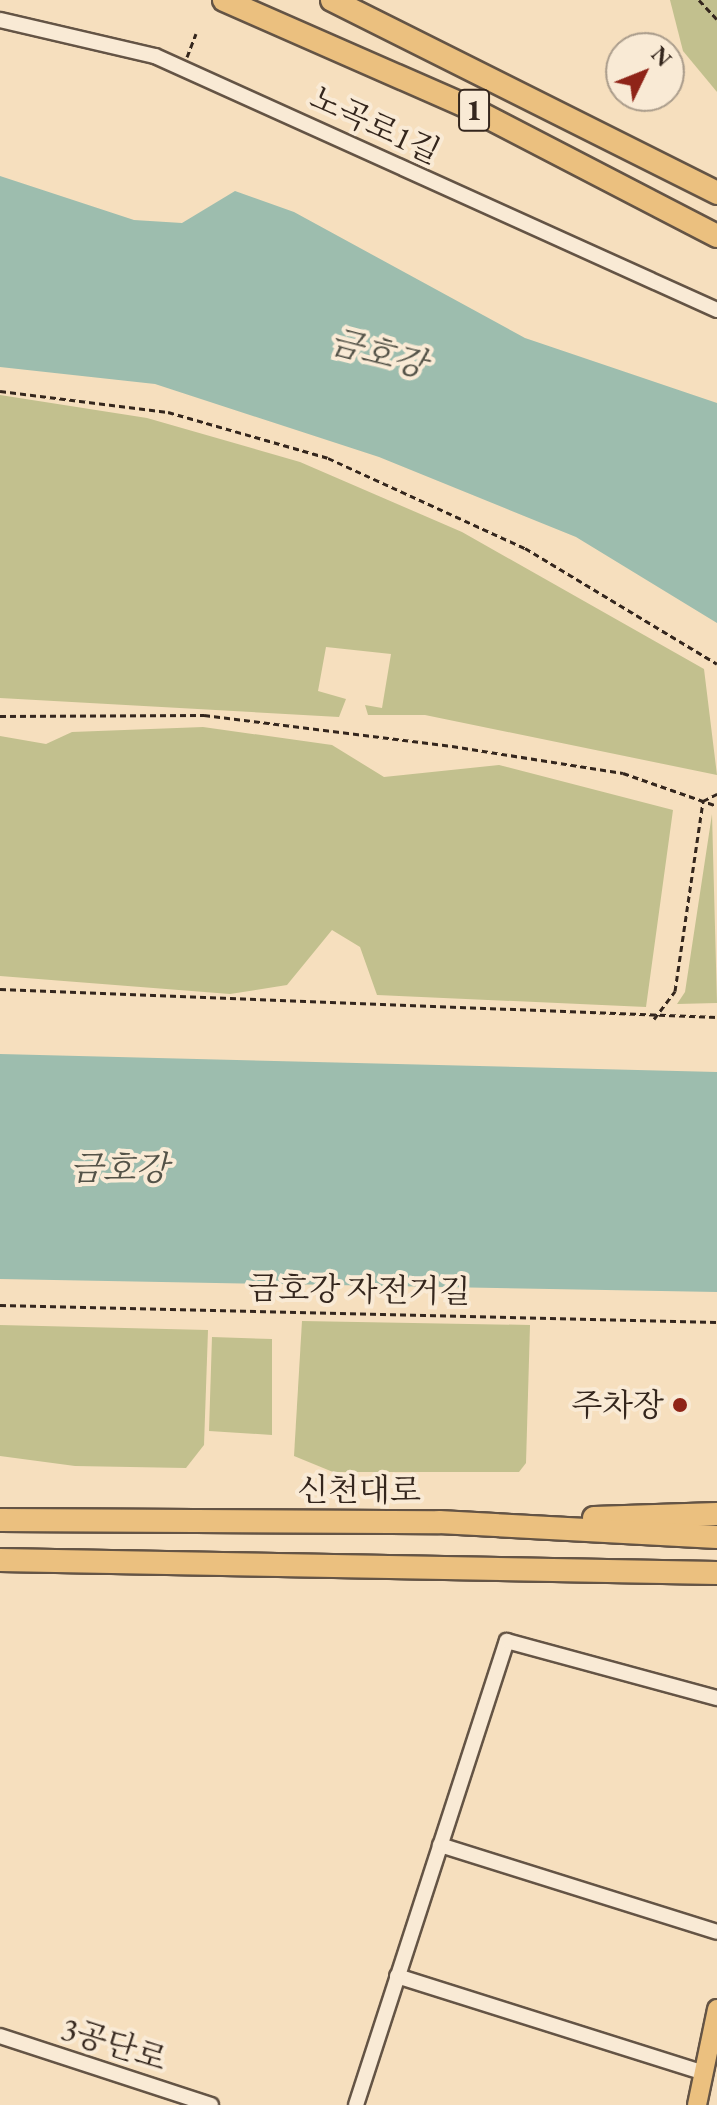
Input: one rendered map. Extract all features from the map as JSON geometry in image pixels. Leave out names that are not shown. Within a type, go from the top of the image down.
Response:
[{"type":"highway","name":"1","points":[[224,0],[472,109],[717,236]]},
{"type":"highway","name":"1","points":[[332,0],[717,193]]},
{"type":"highway","points":[[439,1522],[717,1514]]},
{"type":"highway","name":"신천대로","points":[[0,1520],[439,1522],[717,1537]]},
{"type":"highway","points":[[0,1560],[717,1573]]},
{"type":"highway","points":[[0,1569],[176,1562]]},
{"type":"main road","points":[[697,2105],[717,2009]]},
{"type":"street","name":"노곡로1길","points":[[0,20],[182,68],[717,310]]},
{"type":"street","points":[[356,2105],[507,1641],[717,1698]]},
{"type":"street","points":[[440,1845],[717,1932]]},
{"type":"street","points":[[397,1976],[704,2073]]},
{"type":"street","name":"3공단로","points":[[0,2036],[211,2105]]},
{"type":"path","points":[[699,0],[717,19]]},
{"type":"path","points":[[182,68],[196,34]]},
{"type":"path","points":[[0,391],[168,412],[328,458],[525,548],[717,664]]},
{"type":"path","points":[[0,716],[220,717],[623,773],[717,806]]},
{"type":"path","points":[[703,801],[717,794]]},
{"type":"path","points":[[654,1019],[675,991],[703,801]]},
{"type":"path","points":[[0,989],[654,1019],[717,1017]]},
{"type":"path","name":"금호강 자전거길","points":[[0,1305],[717,1322]]},
{"type":"shaded area","points":[[670,0],[717,0],[717,92],[685,53],[685,32],[678,32]]},
{"type":"shaded area","points":[[0,395],[147,418],[300,462],[462,532],[704,669],[717,775],[425,715],[368,715],[365,705],[382,708],[391,654],[326,647],[318,691],[346,699],[339,717],[0,698]]},
{"type":"shaded area","points":[[203,727],[332,745],[384,777],[499,765],[673,810],[646,1007],[377,995],[360,947],[332,930],[287,985],[230,994],[0,976],[0,736],[46,744],[72,732]]},
{"type":"shaded area","points":[[712,814],[717,1003],[677,1004],[685,992]]},
{"type":"shaded area","points":[[302,1321],[530,1325],[526,1463],[519,1472],[333,1472],[294,1456]]},
{"type":"shaded area","points":[[0,1325],[208,1330],[204,1445],[186,1468],[75,1466],[0,1456]]},
{"type":"shaded area","points":[[212,1337],[272,1339],[272,1435],[209,1431]]},
{"type":"water","name":"금호강","points":[[0,176],[134,220],[182,223],[235,191],[294,212],[525,338],[717,403],[717,623],[576,537],[379,457],[155,384],[0,367]]},
{"type":"water","name":"금호강","points":[[0,1054],[717,1072],[717,1292],[0,1279]]},
{"type":"place","name":"주차장","points":[[680,1405]]}]
